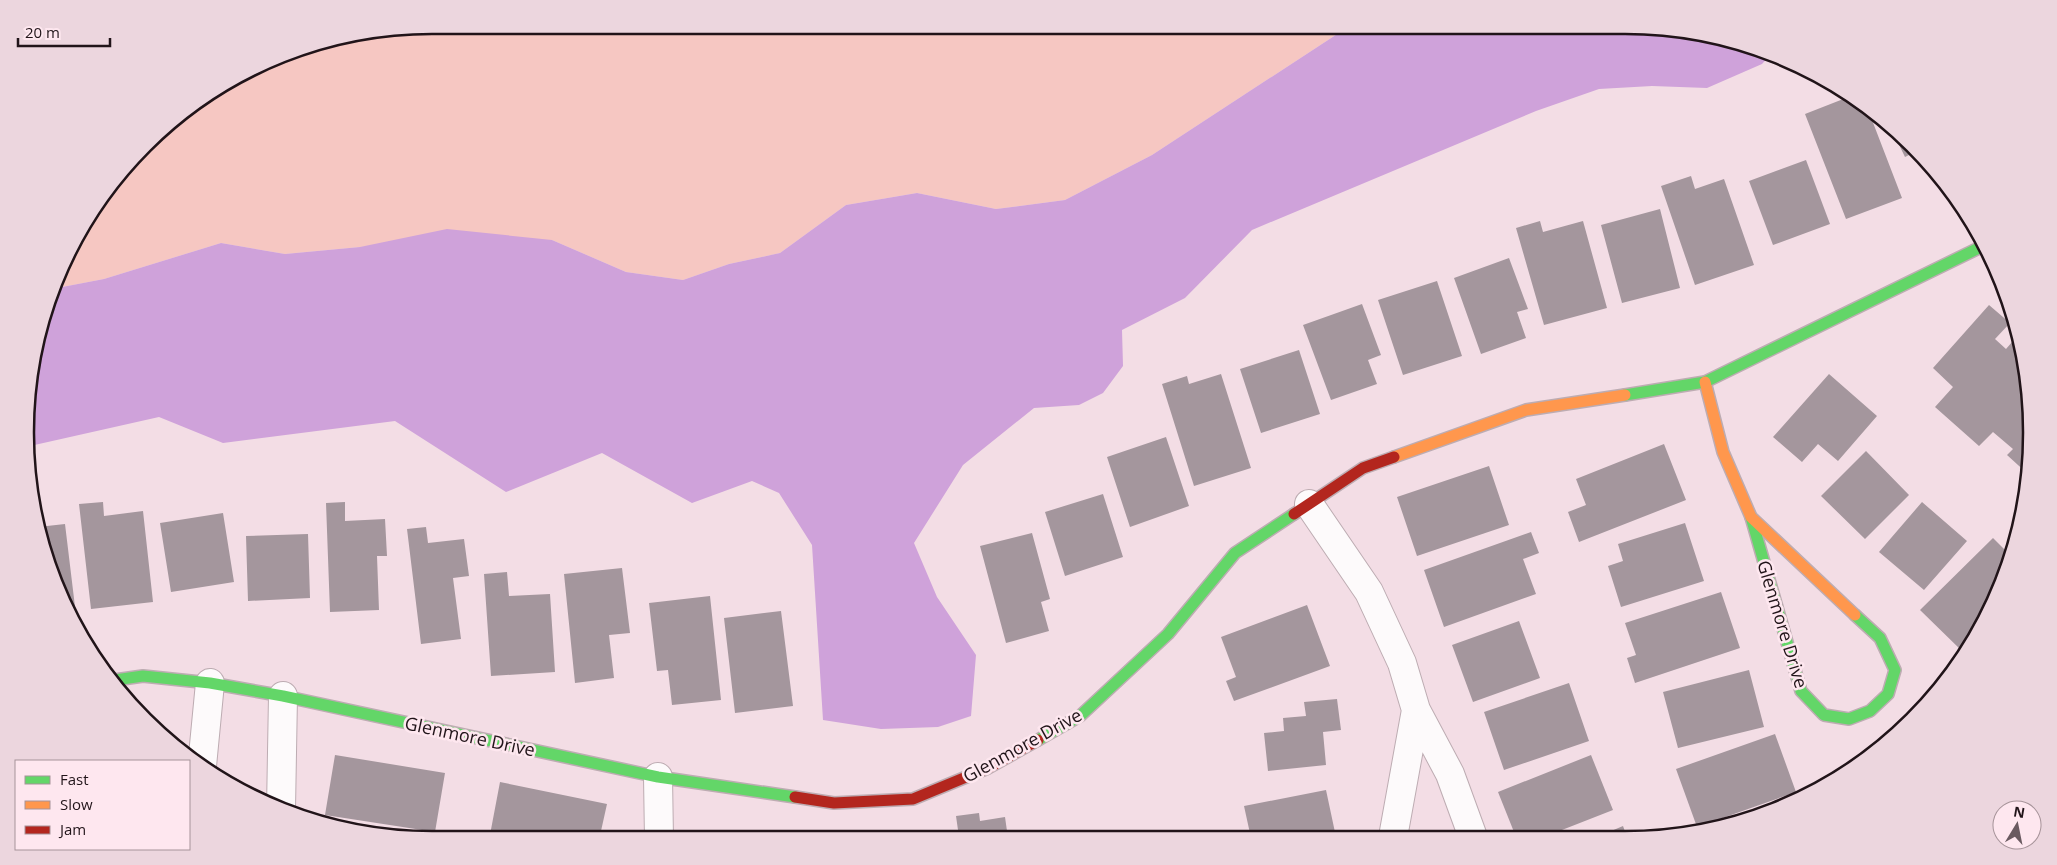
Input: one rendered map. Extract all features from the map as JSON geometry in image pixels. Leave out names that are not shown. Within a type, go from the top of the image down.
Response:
[{"type":"street","name":"Glenmore Drive","points":[[120,679],[143,676],[210,683],[283,696],[658,777],[834,803],[913,799],[988,768],[1080,716],[1168,634],[1235,554],[1363,468],[1526,410],[1705,382],[1978,248]]},
{"type":"street","name":"Glenmore Drive","points":[[1705,382],[1723,452],[1751,517],[1801,691],[1824,715],[1849,719],[1870,711],[1888,694],[1895,670],[1880,638],[1751,517]]},
{"type":"street","points":[[1309,504],[1369,592],[1402,663],[1416,710],[1450,774],[1471,831]]},
{"type":"street","points":[[203,758],[210,683]]},
{"type":"street","points":[[281,801],[280,768],[283,696]]},
{"type":"street","points":[[1394,831],[1416,710]]},
{"type":"street","points":[[658,777],[659,831]]},
{"type":"shaded area","points":[[432,34],[1337,34],[1152,155],[1065,200],[996,209],[917,193],[846,205],[780,253],[729,264],[683,280],[626,272],[552,240],[360,247],[285,254],[221,243],[104,279],[61,287],[75,256],[101,211],[116,190],[151,151],[190,116],[233,87],[280,64],[329,47],[355,41],[380,37]]},
{"type":"shaded area","points":[[1337,34],[1651,35],[1702,41],[1728,47],[1766,60],[1762,64],[1707,88],[1652,86],[1599,89],[1536,111],[1252,230],[1185,298],[1122,330],[1123,366],[1103,393],[1079,405],[1034,408],[963,465],[914,543],[937,597],[976,655],[971,716],[938,727],[881,729],[823,720],[812,545],[779,493],[752,481],[692,503],[602,453],[506,492],[395,421],[223,443],[159,417],[34,445],[35,406],[41,355],[47,329],[61,287],[104,279],[221,243],[285,254],[360,247],[447,229],[552,240],[626,272],[683,280],[729,264],[780,253],[846,205],[917,193],[996,209],[1065,200],[1152,155]]},
{"type":"building","points":[[1843,99],[1872,120],[1902,198],[1846,219],[1805,114]]},
{"type":"building","points":[[1899,144],[1910,155],[1905,157]]},
{"type":"building","points":[[1806,160],[1830,224],[1773,245],[1749,181]]},
{"type":"building","points":[[1691,176],[1695,189],[1724,179],[1754,265],[1695,285],[1661,186]]},
{"type":"building","points":[[1660,209],[1680,288],[1622,303],[1601,225]]},
{"type":"building","points":[[1540,221],[1543,232],[1583,221],[1607,308],[1544,325],[1516,228]]},
{"type":"building","points":[[1509,258],[1528,309],[1517,312],[1526,338],[1481,354],[1454,278]]},
{"type":"building","points":[[1437,281],[1462,356],[1403,375],[1378,300]]},
{"type":"building","points":[[1362,304],[1381,355],[1368,360],[1377,384],[1331,400],[1303,325]]},
{"type":"building","points":[[1989,305],[2007,321],[2009,325],[1995,339],[2006,349],[2013,341],[2016,355],[2022,406],[2021,468],[2007,455],[2013,449],[1993,432],[1979,446],[1935,407],[1953,387],[1933,368]]},
{"type":"building","points":[[1299,350],[1320,414],[1261,433],[1240,369]]},
{"type":"building","points":[[1221,374],[1251,468],[1194,486],[1162,384],[1187,376],[1189,384]]},
{"type":"building","points":[[1829,374],[1877,416],[1838,461],[1818,444],[1802,462],[1773,437]]},
{"type":"building","points":[[1166,437],[1189,506],[1130,527],[1107,457]]},
{"type":"building","points":[[1664,444],[1686,500],[1579,542],[1568,512],[1586,505],[1576,479]]},
{"type":"building","points":[[1866,451],[1909,495],[1865,539],[1821,496]]},
{"type":"building","points":[[1489,466],[1509,525],[1417,556],[1397,497]]},
{"type":"building","points":[[1103,494],[1123,557],[1065,576],[1045,512]]},
{"type":"building","points":[[103,502],[104,516],[143,511],[153,602],[91,609],[79,504]]},
{"type":"building","points":[[345,502],[345,521],[385,519],[387,556],[377,556],[379,610],[330,612],[326,503]]},
{"type":"building","points":[[1922,502],[1967,541],[1924,590],[1879,552]]},
{"type":"building","points":[[223,513],[234,582],[171,592],[160,523]]},
{"type":"building","points":[[1685,523],[1704,581],[1621,607],[1608,566],[1623,561],[1618,544]]},
{"type":"building","points":[[65,524],[75,610],[55,561],[45,526]]},
{"type":"building","points":[[426,527],[428,543],[464,539],[469,576],[453,578],[461,639],[421,644],[407,529]]},
{"type":"building","points":[[1531,532],[1539,553],[1523,559],[1536,594],[1444,627],[1424,570]]},
{"type":"building","points":[[1032,533],[1050,599],[1041,602],[1049,631],[1006,643],[980,546]]},
{"type":"building","points":[[308,534],[310,598],[248,601],[246,536]]},
{"type":"building","points":[[1993,538],[2005,550],[1982,609],[1959,649],[1920,610]]},
{"type":"building","points":[[622,568],[630,633],[609,635],[614,678],[575,683],[564,574]]},
{"type":"building","points":[[507,572],[509,596],[550,594],[555,672],[491,676],[484,574]]},
{"type":"building","points":[[1721,592],[1740,648],[1635,683],[1627,658],[1636,655],[1625,623]]},
{"type":"building","points":[[710,596],[721,700],[672,705],[668,670],[657,671],[649,603]]},
{"type":"building","points":[[1307,605],[1330,666],[1234,701],[1226,681],[1236,677],[1221,637]]},
{"type":"building","points":[[781,611],[793,706],[735,713],[724,618]]},
{"type":"building","points":[[1519,621],[1540,678],[1473,702],[1452,645]]},
{"type":"building","points":[[1749,670],[1764,727],[1678,748],[1663,692]]},
{"type":"building","points":[[1569,683],[1589,741],[1504,770],[1484,712]]},
{"type":"building","points":[[1337,699],[1341,730],[1323,732],[1326,765],[1268,771],[1264,733],[1284,731],[1283,718],[1306,716],[1304,702]]},
{"type":"building","points":[[1775,734],[1796,792],[1712,822],[1696,825],[1676,769]]},
{"type":"building","points":[[335,755],[445,773],[435,831],[325,815]]},
{"type":"building","points":[[1591,755],[1613,810],[1559,831],[1514,831],[1498,792]]},
{"type":"building","points":[[500,782],[607,804],[601,831],[491,831]]},
{"type":"building","points":[[1326,790],[1335,831],[1249,831],[1244,806]]},
{"type":"building","points":[[979,813],[980,821],[1005,817],[1007,831],[951,831],[958,830],[956,816]]},
{"type":"building","points":[[1623,826],[1625,831],[1624,831],[1611,831]]},
{"type":"traffic: fast","points":[[1625,395],[1705,382],[1978,248]]},
{"type":"traffic: fast","points":[[1038,740],[1080,716],[1168,634],[1235,553],[1294,514]]},
{"type":"traffic: fast","points":[[1751,517],[1801,691],[1824,715],[1849,719],[1870,711],[1888,694],[1895,670],[1880,638],[1855,615]]},
{"type":"traffic: fast","points":[[120,679],[143,676],[210,683],[283,696],[658,777],[795,797]]},
{"type":"traffic: slow","points":[[1705,382],[1723,452],[1751,517],[1855,615]]},
{"type":"traffic: slow","points":[[1394,457],[1526,410],[1625,395]]},
{"type":"traffic: jam","points":[[1294,514],[1363,468],[1394,457]]},
{"type":"traffic: jam","points":[[795,797],[834,803],[913,799],[988,768],[1038,740]]}]
